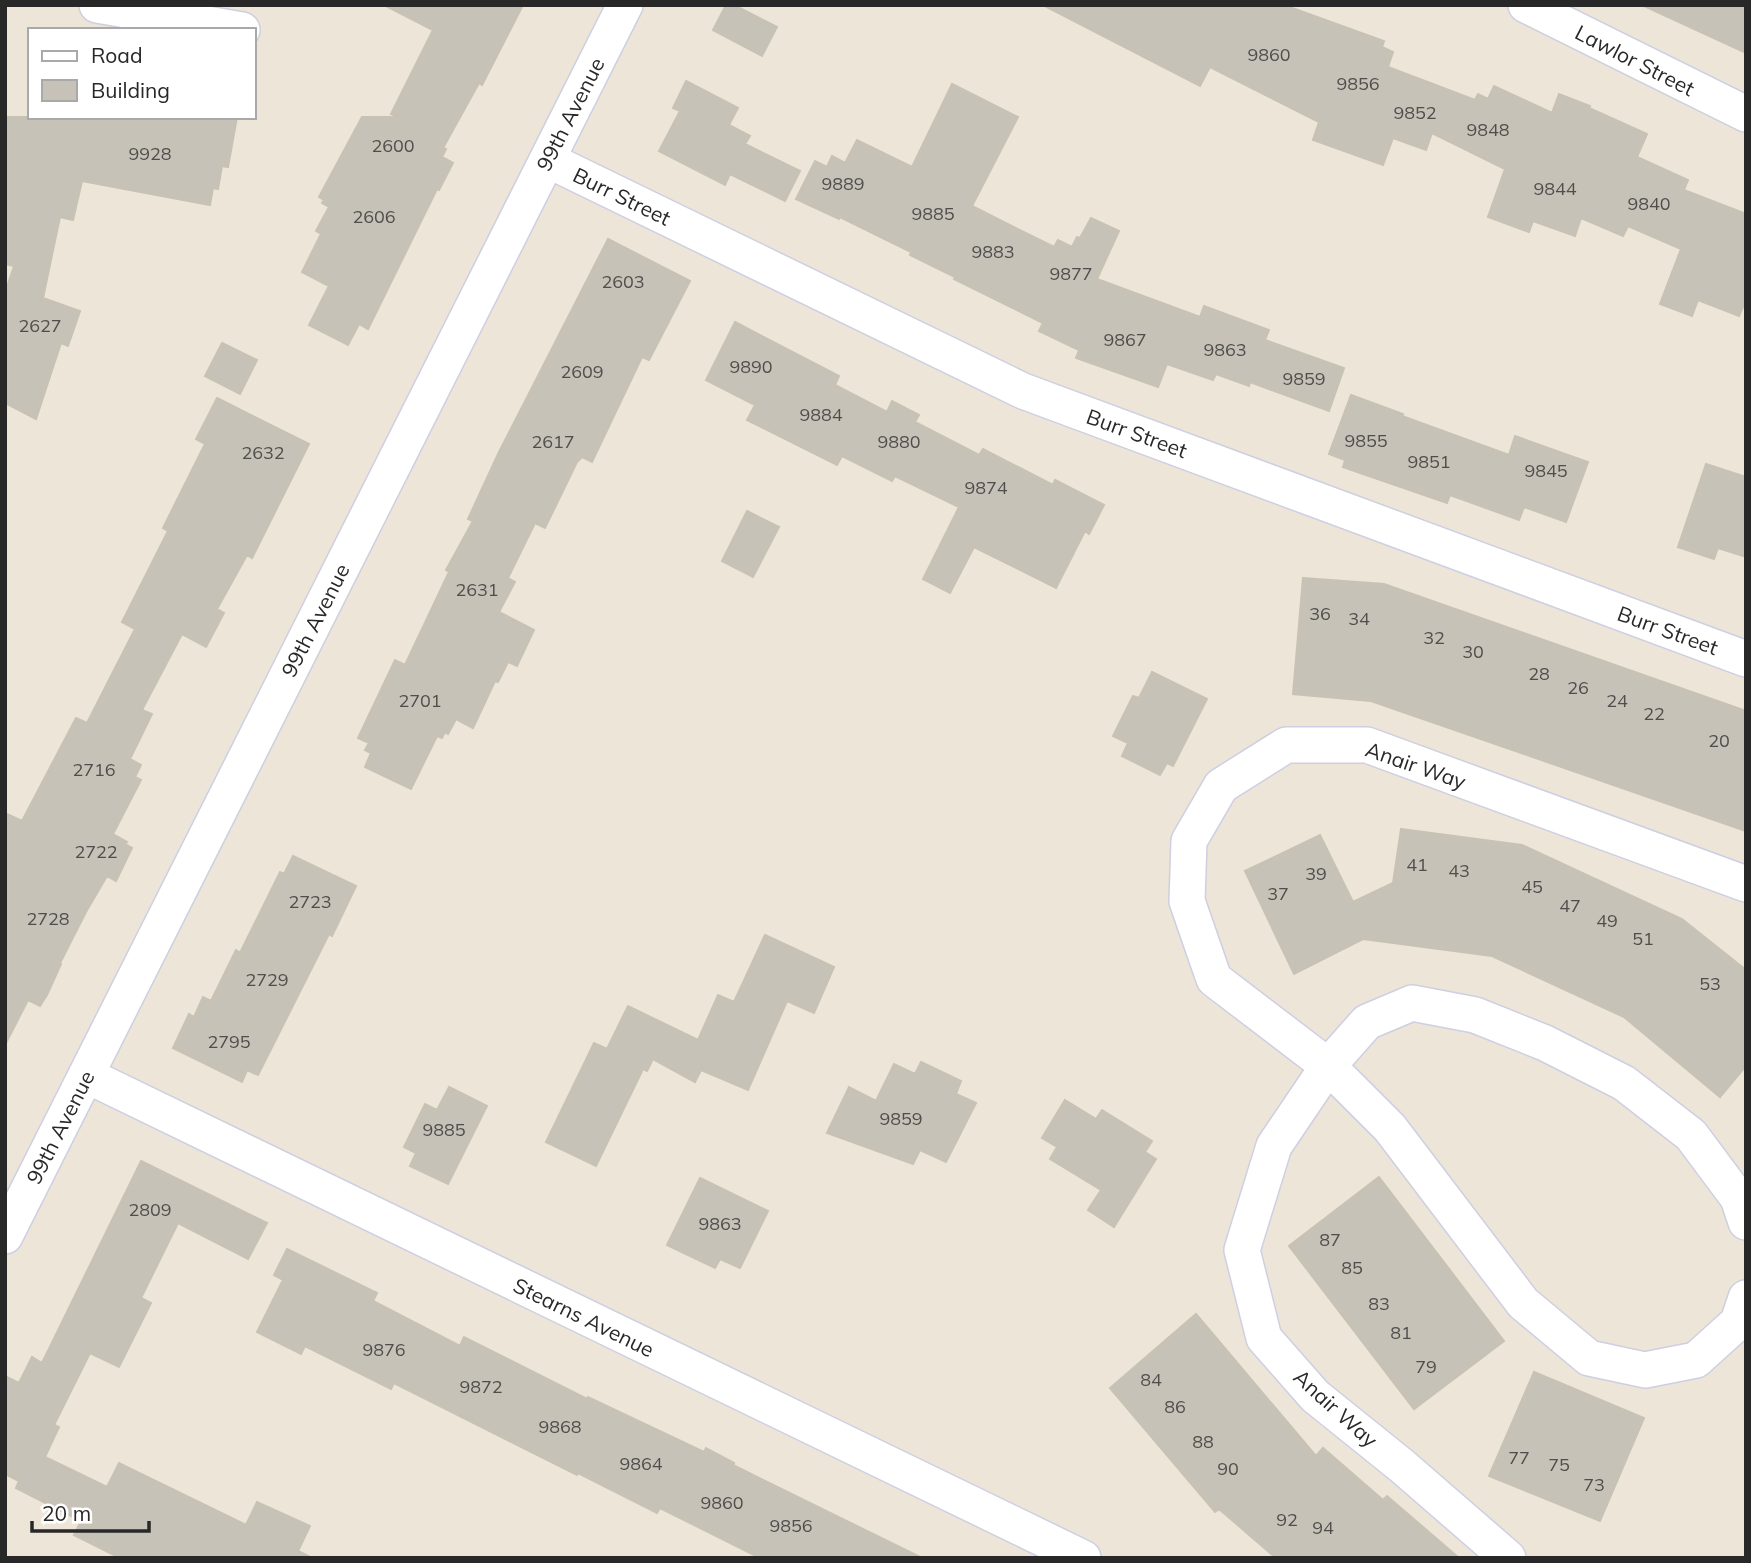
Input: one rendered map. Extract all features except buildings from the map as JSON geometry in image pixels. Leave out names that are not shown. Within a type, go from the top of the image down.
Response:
[{"type":"street","points":[[97,5],[230,28]]},
{"type":"street","name":"99th Avenue","points":[[5,1236],[625,5]]},
{"type":"street","name":"Lawlor Street","points":[[1526,5],[1746,114]]},
{"type":"street","name":"Burr Street","points":[[548,160],[1023,391],[1746,659]]},
{"type":"street","name":"Anair Way","points":[[1746,884],[1367,745],[1286,746],[1221,786],[1189,841],[1186,901],[1214,978],[1328,1066],[1390,1128],[1523,1303],[1590,1358],[1645,1370],[1696,1360],[1738,1322],[1746,1298]]},
{"type":"street","name":"Anair Way","points":[[1508,1558],[1402,1466],[1315,1396],[1264,1338],[1242,1250],[1274,1146],[1328,1066],[1367,1022],[1412,1003],[1475,1015],[1545,1043],[1624,1083],[1691,1135],[1738,1198],[1746,1222]]},
{"type":"street","name":"Stearns Avenue","points":[[86,1074],[1083,1558]]}]
